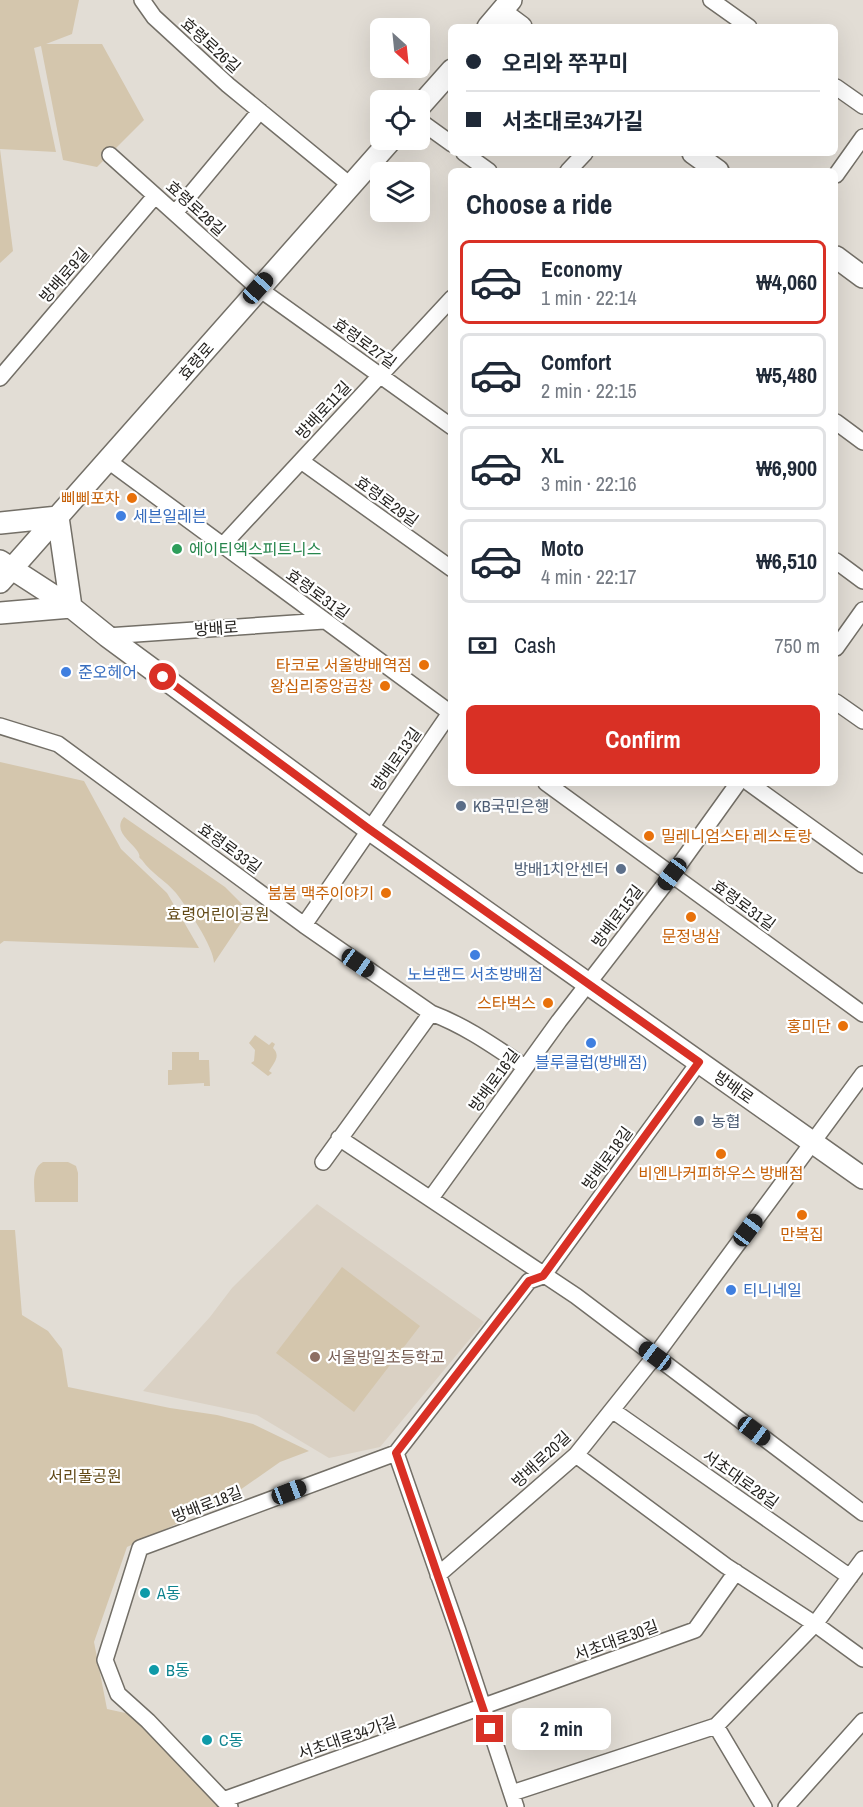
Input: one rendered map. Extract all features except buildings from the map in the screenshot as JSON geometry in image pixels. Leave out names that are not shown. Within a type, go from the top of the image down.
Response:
[{"type":"main road","points":[[500,13],[516,24]]},
{"type":"main road","points":[[430,95],[448,74]]},
{"type":"main road","name":"효령로","points":[[4,571],[58,517],[382,150]]},
{"type":"main road","points":[[697,156],[714,168]]},
{"type":"main road","points":[[838,258],[863,277]]},
{"type":"main road","points":[[0,523],[58,517],[71,607],[0,613]]},
{"type":"main road","name":"방배로","points":[[4,571],[71,607],[369,829],[863,1179]]},
{"type":"street","name":"효령로26길","points":[[142,0],[154,17],[228,85],[350,185]]},
{"type":"street","points":[[711,0],[745,24]]},
{"type":"street","points":[[838,88],[863,106]]},
{"type":"street","points":[[175,213],[260,111]]},
{"type":"street","points":[[430,128],[448,141]]},
{"type":"street","points":[[838,172],[863,137]]},
{"type":"street","name":"효령로28길","points":[[110,155],[258,288]]},
{"type":"street","points":[[468,156],[485,168]]},
{"type":"street","points":[[571,168],[582,156]]},
{"type":"street","name":"방배로9길","points":[[0,378],[155,196]]},
{"type":"street","name":"효령로27길","points":[[258,288],[448,424]]},
{"type":"street","name":"방배로11길","points":[[222,546],[448,302]]},
{"type":"street","points":[[838,423],[863,442]]},
{"type":"street","name":"효령로31길","points":[[107,460],[448,710]]},
{"type":"street","name":"효령로29길","points":[[301,461],[448,566]]},
{"type":"street","points":[[838,562],[863,580]]},
{"type":"street","points":[[838,645],[863,609]]},
{"type":"street","name":"방배로","points":[[107,636],[324,621]]},
{"type":"street","points":[[838,703],[863,721]]},
{"type":"street","name":"방배로13길","points":[[369,829],[448,716]]},
{"type":"street","name":"효령로33길","points":[[0,726],[58,744],[304,925],[431,1013],[474,1033],[525,1067]]},
{"type":"street","name":"효령로31길","points":[[550,786],[863,1014]]},
{"type":"street","name":"방배로15길","points":[[588,984],[736,786]]},
{"type":"street","points":[[753,786],[863,865]]},
{"type":"street","points":[[304,925],[369,829]]},
{"type":"street","name":"방배로16길","points":[[431,1198],[588,984]]},
{"type":"street","points":[[323,1162],[431,1013]]},
{"type":"street","name":"방배로18길","points":[[227,1804],[148,1721],[118,1694],[105,1660],[140,1548],[396,1453],[529,1281],[543,1276],[699,1062]]},
{"type":"street","name":"방배로20길","points":[[438,1575],[576,1455],[655,1356],[863,1074]]},
{"type":"street","points":[[339,1138],[576,1296],[863,1513]]},
{"type":"street","name":"서초대로28길","points":[[612,1410],[858,1568],[815,1624]]},
{"type":"street","points":[[396,1453],[514,1800],[716,1726],[815,1624]]},
{"type":"street","points":[[576,1455],[736,1572],[863,1659]]},
{"type":"street","name":"서초대로30길","points":[[483,1708],[696,1630],[736,1572]]},
{"type":"street","name":"서초대로34가길","points":[[227,1804],[483,1708]]},
{"type":"street","points":[[786,1807],[863,1721]]},
{"type":"street","points":[[716,1726],[764,1807]]},
{"type":"shaded area","name":"서울방일초등학교","points":[[317,1204],[484,1322],[380,1447],[329,1458],[257,1415],[143,1391],[210,1317],[232,1288]]},
{"type":"green space","points":[[0,0],[79,0],[72,34],[46,44],[102,44],[144,120],[97,167],[63,160],[41,46],[34,48],[56,152],[0,149]]},
{"type":"green space","points":[[0,149],[13,251],[0,263]]},
{"type":"green space","points":[[0,762],[84,781],[121,849],[167,893],[199,948],[4,941],[0,944]]},
{"type":"green space","name":"효령어린이공원","points":[[124,817],[225,887],[249,911],[214,963],[205,937],[181,899],[146,865],[124,836],[120,827]]},
{"type":"green space","points":[[255,1035],[269,1045],[272,1042],[275,1044],[273,1048],[277,1057],[269,1071],[272,1073],[268,1076],[251,1063],[254,1061],[255,1050],[249,1043]]},
{"type":"green space","points":[[172,1052],[199,1052],[199,1060],[209,1060],[210,1086],[204,1086],[204,1083],[168,1085],[168,1070],[172,1070]]},
{"type":"green space","points":[[43,1162],[68,1162],[76,1166],[78,1202],[35,1202],[36,1170]]},
{"type":"green space","name":"서리풀공원","points":[[0,1230],[15,1230],[22,1315],[48,1331],[62,1349],[68,1387],[253,1424],[309,1451],[280,1462],[217,1506],[187,1514],[185,1520],[127,1547],[94,1642],[107,1709],[153,1719],[225,1807],[0,1807]]},
{"type":"green space","points":[[342,1267],[420,1326],[354,1412],[276,1353]]},
{"type":"place","name":"삐삐포차","points":[[132,498]]},
{"type":"place","name":"세븐일레븐","points":[[121,516]]},
{"type":"place","name":"에이티엑스피트니스","points":[[177,549]]},
{"type":"place","name":"타코로 서울방배역점","points":[[424,665]]},
{"type":"place","name":"준오헤어","points":[[66,672]]},
{"type":"place","name":"왕십리중앙곱창","points":[[385,686]]},
{"type":"place","name":"KB국민은행","points":[[461,806]]},
{"type":"place","name":"밀레니엄스타 레스토랑","points":[[649,836]]},
{"type":"place","name":"방배1치안센터","points":[[621,869]]},
{"type":"place","name":"붐붐 맥주이야기","points":[[386,893]]},
{"type":"place","name":"문정냉삼","points":[[691,917]]},
{"type":"place","name":"노브랜드 서초방배점","points":[[475,955]]},
{"type":"place","name":"스타벅스","points":[[548,1003]]},
{"type":"place","name":"홍미단","points":[[843,1026]]},
{"type":"place","name":"블루클럽(방배점)","points":[[591,1043]]},
{"type":"place","name":"농협","points":[[699,1121]]},
{"type":"place","name":"비엔나커피하우스 방배점","points":[[721,1154]]},
{"type":"place","name":"만복집","points":[[802,1215]]},
{"type":"place","name":"티니네일","points":[[731,1290]]},
{"type":"place","name":"서울방일초등학교","points":[[315,1357]]},
{"type":"place","name":"A동","points":[[145,1593]]},
{"type":"place","name":"B동","points":[[154,1670]]},
{"type":"place","name":"C동","points":[[207,1740]]},
{"type":"route","points":[[163,677],[369,829],[699,1062],[543,1276],[529,1281],[396,1453],[490,1729]]}]
